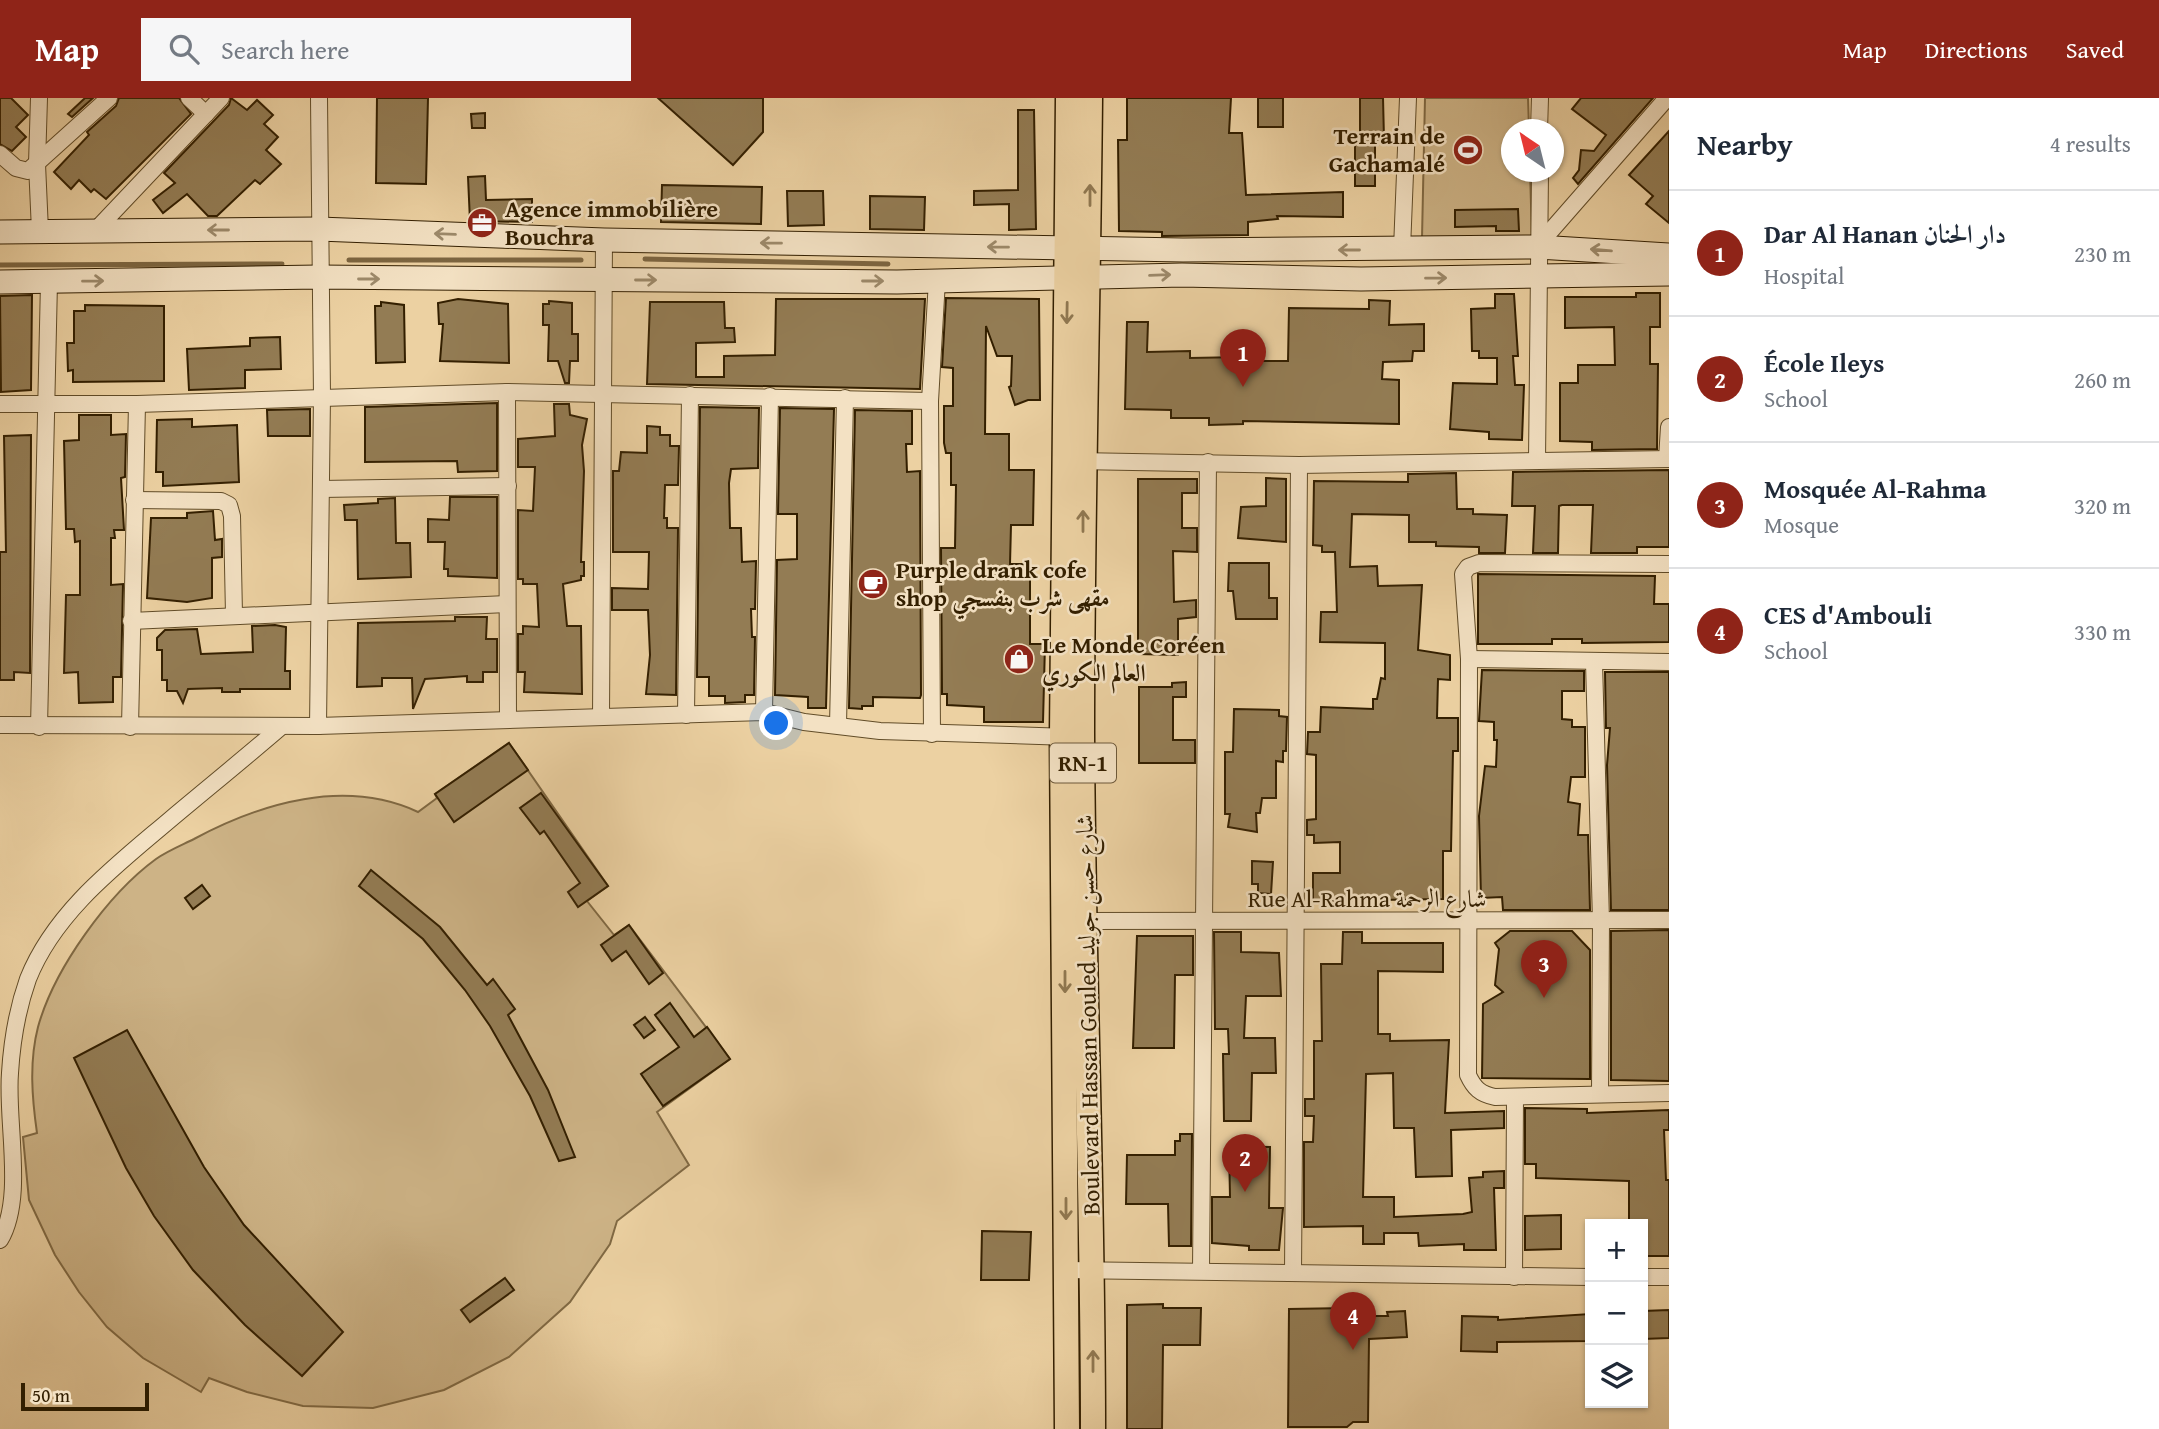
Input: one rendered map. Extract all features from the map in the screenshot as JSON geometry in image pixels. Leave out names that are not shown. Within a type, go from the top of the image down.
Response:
[{"type":"main road","name":"Boulevard Hassan Gouled شارع حسن جوليد","points":[[1079,107],[1072,737],[1076,921],[1090,1104],[1093,1429]]},
{"type":"main road","points":[[0,232],[319,229],[604,240],[1078,248],[1402,249],[1540,245],[1596,249],[1662,260]]},
{"type":"main road","points":[[0,282],[318,277],[937,281],[1182,275],[1361,279],[1538,276],[1662,260]]},
{"type":"main road","name":"Boulevard Hassan Gouled شارع حسن جوليد","points":[[1067,1429],[1066,1105],[1076,921]]},
{"type":"main road","points":[[1066,1105],[1090,1104]]},
{"type":"street","points":[[39,98],[37,164],[40,231]]},
{"type":"street","points":[[0,154],[16,168],[27,171],[109,98]]},
{"type":"street","points":[[189,98],[206,114]]},
{"type":"street","points":[[94,231],[221,98]]},
{"type":"street","points":[[318,98],[318,277],[322,396],[318,726]]},
{"type":"street","points":[[1402,249],[1408,98]]},
{"type":"street","points":[[1538,119],[1540,98]]},
{"type":"street","points":[[1540,119],[1553,98]]},
{"type":"street","points":[[1540,245],[1667,98]]},
{"type":"street","points":[[1537,461],[1540,182]]},
{"type":"street","points":[[600,717],[604,240]]},
{"type":"street","points":[[932,734],[930,401],[937,281]]},
{"type":"street","points":[[39,727],[49,282]]},
{"type":"street","points":[[507,392],[508,720]]},
{"type":"street","points":[[0,404],[137,404],[507,392],[930,401]]},
{"type":"street","points":[[686,715],[690,395]]},
{"type":"street","points":[[764,712],[770,396]]},
{"type":"street","points":[[838,725],[845,398]]},
{"type":"street","points":[[130,727],[137,404]]},
{"type":"street","points":[[1074,461],[1299,465],[1668,459],[1669,427]]},
{"type":"street","points":[[1201,1270],[1208,462]]},
{"type":"street","points":[[1293,1273],[1299,465]]},
{"type":"street","points":[[321,489],[508,486]]},
{"type":"street","points":[[134,500],[221,501],[229,505],[232,516],[234,615]]},
{"type":"street","points":[[1669,564],[1501,562],[1468,566],[1463,575],[1469,659],[1468,1075],[1473,1087],[1484,1095],[1514,1097],[1669,1093]]},
{"type":"street","points":[[131,621],[319,610],[507,604]]},
{"type":"street","points":[[1469,659],[1669,662]]},
{"type":"street","points":[[1594,662],[1601,921],[1600,1094]]},
{"type":"street","points":[[0,725],[318,726],[764,712],[804,722],[932,734],[1072,737]]},
{"type":"street","points":[[0,1240],[8,1227],[12,1197],[8,1096],[13,1026],[29,977],[64,918],[110,871],[282,726]]},
{"type":"street","name":"Rue Al-Rahma شارع الرحمة","points":[[1076,921],[1669,920]]},
{"type":"street","points":[[1514,1097],[1514,1278]]},
{"type":"street","points":[[1066,1270],[1585,1277]]},
{"type":"street","points":[[1648,1277],[1669,1277]]},
{"type":"shaded area","name":"Terrain de Gachamalé","points":[[1425,98],[1528,98],[1529,119],[1501,119],[1501,182],[1530,182],[1532,237],[1422,238]]},
{"type":"shaded area","points":[[509,743],[608,886],[587,901],[614,935],[629,925],[730,1059],[657,1112],[689,1165],[617,1221],[610,1244],[570,1302],[509,1357],[444,1390],[373,1408],[303,1406],[247,1392],[209,1378],[201,1392],[143,1358],[107,1327],[79,1292],[55,1255],[29,1200],[23,1137],[37,1133],[33,1053],[38,1027],[56,981],[102,912],[138,874],[170,851],[247,815],[304,799],[362,797],[390,802],[418,812],[437,798],[435,794]]},
{"type":"building","points":[[0,98],[11,98],[28,115],[16,127],[26,137],[12,151],[0,144]]},
{"type":"building","points":[[85,98],[93,98],[72,117],[68,114]]},
{"type":"building","points":[[119,98],[179,98],[191,114],[106,199],[94,189],[91,192],[79,180],[71,189],[54,172],[89,135],[87,132],[116,106]]},
{"type":"building","points":[[231,98],[247,110],[257,100],[273,115],[264,124],[278,137],[266,150],[281,164],[260,184],[255,180],[217,216],[208,216],[187,194],[163,213],[153,200],[175,183],[164,173],[229,105]]},
{"type":"building","points":[[377,98],[428,98],[426,184],[376,183]]},
{"type":"building","points":[[658,98],[763,98],[763,132],[733,165]]},
{"type":"building","points":[[1127,98],[1231,98],[1229,133],[1242,133],[1246,195],[1343,192],[1343,217],[1277,216],[1278,219],[1248,222],[1248,235],[1162,236],[1162,232],[1119,231],[1118,140],[1127,140]]},
{"type":"building","points":[[1258,98],[1283,98],[1283,127],[1258,127]]},
{"type":"building","points":[[1360,98],[1383,98],[1384,139],[1375,140],[1375,186],[1355,186],[1355,141],[1360,141]]},
{"type":"building","points":[[1581,98],[1653,98],[1578,184],[1573,178],[1579,170],[1581,150],[1594,151],[1606,135],[1572,109]]},
{"type":"building","points":[[1018,110],[1034,110],[1036,229],[1009,230],[1009,204],[974,205],[974,191],[1018,190]]},
{"type":"building","points":[[485,113],[485,128],[472,128],[471,114]]},
{"type":"building","points":[[1669,131],[1669,223],[1646,204],[1653,196],[1629,175]]},
{"type":"building","points":[[485,176],[486,200],[532,199],[532,222],[470,221],[468,177]]},
{"type":"building","points":[[662,185],[762,187],[761,224],[661,222]]},
{"type":"building","points":[[787,191],[823,191],[824,225],[788,226]]},
{"type":"building","points":[[870,196],[925,197],[924,230],[870,229]]},
{"type":"building","points":[[1518,209],[1519,231],[1496,231],[1496,226],[1455,227],[1455,210]]},
{"type":"building","points":[[1636,293],[1660,293],[1660,327],[1650,327],[1650,364],[1658,364],[1657,449],[1592,450],[1592,442],[1560,441],[1560,383],[1578,383],[1578,365],[1615,365],[1614,327],[1565,328],[1565,297],[1636,297]]},
{"type":"building","points":[[1495,294],[1514,294],[1518,356],[1513,356],[1515,385],[1524,385],[1522,440],[1489,439],[1489,432],[1450,429],[1453,383],[1497,384],[1497,358],[1479,358],[1479,351],[1472,351],[1471,309],[1495,308]]},
{"type":"building","points":[[32,295],[31,390],[1,392],[0,296]]},
{"type":"building","points":[[946,298],[1039,299],[1040,400],[1028,400],[1015,405],[1009,387],[1012,356],[997,356],[986,326],[985,434],[1009,434],[1009,470],[1034,470],[1033,525],[1011,525],[1010,564],[1030,564],[1030,644],[1045,644],[1043,722],[984,722],[984,707],[947,705],[947,694],[942,694],[941,548],[955,548],[956,485],[951,485],[951,453],[946,453],[944,443],[944,406],[953,406],[953,368],[942,367]]},
{"type":"building","points":[[458,299],[508,304],[509,363],[440,361],[443,324],[439,324],[438,303]]},
{"type":"building","points":[[776,299],[925,299],[920,389],[647,384],[650,302],[724,302],[725,328],[734,328],[735,342],[696,343],[696,377],[724,377],[724,356],[775,355]]},
{"type":"building","points":[[1369,300],[1390,301],[1389,325],[1424,324],[1424,351],[1413,351],[1412,361],[1383,362],[1382,379],[1399,380],[1399,424],[1243,421],[1243,424],[1209,425],[1209,418],[1171,418],[1171,410],[1125,409],[1127,322],[1148,322],[1147,352],[1190,351],[1190,358],[1243,357],[1243,361],[1288,361],[1289,308],[1369,309]]},
{"type":"building","points":[[549,301],[572,303],[572,334],[578,334],[578,361],[570,361],[569,383],[565,383],[558,361],[548,361],[549,325],[543,325],[543,304],[549,304]]},
{"type":"building","points":[[381,302],[404,305],[405,362],[376,363],[375,306],[381,306]]},
{"type":"building","points":[[85,305],[164,306],[164,381],[73,382],[73,370],[68,371],[67,343],[74,343],[74,311],[85,311]]},
{"type":"building","points":[[280,337],[281,369],[245,370],[245,388],[189,390],[187,349],[250,346],[250,338]]},
{"type":"building","points":[[497,403],[497,471],[458,472],[457,461],[365,462],[365,407]]},
{"type":"building","points":[[554,404],[569,404],[570,415],[587,419],[582,445],[584,471],[581,562],[584,562],[584,576],[581,576],[581,580],[563,584],[567,626],[581,626],[582,694],[524,692],[525,672],[518,672],[518,634],[523,634],[523,626],[539,627],[537,584],[523,584],[523,579],[518,579],[518,510],[533,511],[535,467],[518,467],[518,439],[555,436]]},
{"type":"building","points":[[700,407],[759,408],[758,468],[731,469],[729,483],[730,528],[741,528],[742,562],[756,561],[755,609],[751,609],[752,637],[755,637],[754,695],[745,695],[745,702],[725,703],[725,696],[709,696],[709,677],[697,677]]},
{"type":"building","points":[[780,408],[834,409],[826,708],[808,708],[808,697],[775,695],[777,560],[797,559],[797,514],[778,514]]},
{"type":"building","points":[[310,409],[310,436],[268,436],[267,410]]},
{"type":"building","points":[[855,410],[912,411],[912,444],[906,444],[907,472],[920,471],[921,695],[920,698],[873,697],[873,706],[862,706],[862,709],[849,708]]},
{"type":"building","points":[[79,415],[111,415],[111,435],[126,434],[125,477],[121,478],[124,530],[114,530],[115,538],[111,538],[111,585],[123,584],[121,677],[113,677],[113,702],[79,703],[78,672],[64,673],[66,595],[80,595],[80,541],[75,542],[74,529],[66,529],[64,441],[79,440]]},
{"type":"building","points":[[192,419],[192,427],[237,425],[239,482],[163,486],[163,472],[156,472],[157,420]]},
{"type":"building","points":[[647,426],[660,427],[660,435],[670,435],[670,446],[679,446],[678,485],[665,485],[664,518],[667,518],[667,528],[678,528],[676,695],[646,694],[650,655],[648,610],[612,610],[612,588],[648,589],[649,552],[613,552],[613,471],[619,471],[621,452],[647,453]]},
{"type":"building","points":[[31,435],[30,673],[14,672],[14,680],[0,680],[0,552],[6,552],[4,436]]},
{"type":"building","points":[[1669,470],[1669,547],[1637,547],[1637,553],[1591,553],[1593,505],[1562,505],[1559,506],[1558,553],[1533,553],[1535,506],[1512,506],[1513,472]]},
{"type":"building","points":[[1456,473],[1457,509],[1473,509],[1473,514],[1507,515],[1505,553],[1479,553],[1479,547],[1436,546],[1436,542],[1409,542],[1409,515],[1352,514],[1350,567],[1377,566],[1378,586],[1422,585],[1418,650],[1450,655],[1450,680],[1438,679],[1437,718],[1458,718],[1458,751],[1453,751],[1451,851],[1443,851],[1443,899],[1313,901],[1313,873],[1340,873],[1340,842],[1314,843],[1314,835],[1307,835],[1307,820],[1316,819],[1316,755],[1307,754],[1308,732],[1320,732],[1321,707],[1373,709],[1373,699],[1377,699],[1381,678],[1385,679],[1385,643],[1320,642],[1321,612],[1337,612],[1335,552],[1322,552],[1322,546],[1313,545],[1314,481],[1408,482],[1408,474]]},
{"type":"building","points":[[1266,478],[1286,479],[1286,542],[1238,538],[1241,507],[1266,506]]},
{"type":"building","points":[[1138,479],[1197,479],[1197,493],[1182,493],[1182,528],[1197,528],[1197,552],[1173,551],[1174,602],[1196,600],[1196,617],[1178,619],[1178,655],[1138,654]]},
{"type":"building","points":[[450,497],[497,497],[497,578],[448,576],[448,569],[444,569],[445,542],[428,542],[428,519],[449,520]]},
{"type":"building","points":[[395,498],[396,543],[410,543],[411,577],[358,579],[357,520],[345,520],[344,505],[378,503],[378,499]]},
{"type":"building","points":[[213,511],[215,540],[222,539],[222,557],[212,558],[212,598],[187,602],[147,598],[151,518],[187,518],[187,513]]},
{"type":"building","points":[[1229,563],[1269,563],[1269,598],[1277,598],[1277,619],[1236,619],[1233,591],[1228,591]]},
{"type":"building","points":[[1478,574],[1655,576],[1654,604],[1669,604],[1669,642],[1582,643],[1582,639],[1552,639],[1552,644],[1478,644]]},
{"type":"building","points":[[455,617],[487,617],[486,639],[497,639],[497,672],[483,672],[483,682],[467,682],[467,676],[425,679],[413,709],[412,678],[382,678],[382,686],[357,687],[358,623],[455,621]]},
{"type":"building","points":[[252,626],[286,627],[285,671],[290,671],[290,689],[240,689],[240,692],[222,692],[222,688],[188,689],[183,703],[177,691],[167,691],[167,680],[162,680],[162,650],[157,650],[157,638],[165,630],[197,629],[201,654],[253,652]]},
{"type":"building","points":[[1482,670],[1584,671],[1584,691],[1562,691],[1562,719],[1572,720],[1572,727],[1585,727],[1585,777],[1571,777],[1568,802],[1580,804],[1578,835],[1588,835],[1590,910],[1503,910],[1502,897],[1481,898],[1479,816],[1485,766],[1496,767],[1497,740],[1494,740],[1494,722],[1479,721]]},
{"type":"building","points":[[1605,672],[1669,672],[1669,910],[1611,910],[1607,765],[1610,728],[1606,728]]},
{"type":"building","points":[[1186,682],[1186,697],[1173,697],[1173,740],[1195,740],[1195,763],[1139,763],[1139,687],[1172,687],[1172,683]]},
{"type":"building","points":[[1234,709],[1279,710],[1279,716],[1287,717],[1286,751],[1283,751],[1283,762],[1276,761],[1276,798],[1262,798],[1260,813],[1256,813],[1257,832],[1228,827],[1230,814],[1225,814],[1225,752],[1233,752]]},
{"type":"building","points":[[509,743],[528,770],[454,822],[435,794]]},
{"type":"building","points":[[541,793],[608,886],[578,907],[568,892],[580,883],[544,831],[540,834],[520,808]]},
{"type":"building","points":[[1252,861],[1273,862],[1271,894],[1258,893],[1258,884],[1252,884]]},
{"type":"building","points":[[371,870],[440,927],[487,985],[493,979],[515,1009],[508,1015],[548,1090],[575,1157],[559,1161],[530,1096],[490,1026],[465,990],[423,939],[359,886]]},
{"type":"building","points":[[202,885],[210,896],[193,909],[185,898]]},
{"type":"building","points":[[629,925],[663,973],[649,984],[626,951],[612,961],[601,945]]},
{"type":"building","points":[[1669,930],[1669,1081],[1611,1080],[1611,931]]},
{"type":"building","points":[[1510,931],[1572,931],[1590,950],[1590,1079],[1482,1078],[1483,1004],[1503,992],[1495,985],[1499,949],[1495,943]]},
{"type":"building","points":[[1214,932],[1241,932],[1241,952],[1279,953],[1281,996],[1246,996],[1244,1038],[1275,1038],[1276,1073],[1252,1073],[1251,1121],[1224,1121],[1223,1054],[1229,1054],[1228,1029],[1215,1029]]},
{"type":"building","points":[[1343,932],[1362,932],[1362,943],[1443,943],[1443,972],[1378,971],[1378,1034],[1390,1034],[1390,1041],[1449,1040],[1445,1113],[1504,1111],[1504,1128],[1451,1130],[1452,1176],[1416,1177],[1414,1128],[1394,1128],[1393,1073],[1366,1074],[1363,1197],[1394,1197],[1394,1217],[1463,1214],[1472,1212],[1469,1178],[1483,1177],[1483,1172],[1504,1171],[1504,1188],[1494,1188],[1496,1250],[1464,1250],[1464,1244],[1419,1246],[1418,1233],[1384,1233],[1384,1244],[1363,1244],[1363,1226],[1304,1227],[1304,1142],[1313,1142],[1314,1116],[1305,1116],[1305,1099],[1314,1099],[1314,1041],[1322,1041],[1321,964],[1342,964]]},
{"type":"building","points":[[1137,936],[1193,936],[1193,975],[1175,975],[1174,1048],[1133,1048]]},
{"type":"building","points":[[670,1003],[694,1037],[707,1027],[730,1059],[663,1106],[641,1074],[679,1047],[655,1015]]},
{"type":"building","points":[[645,1017],[655,1030],[644,1038],[634,1025]]},
{"type":"building","points":[[127,1030],[204,1167],[244,1225],[343,1332],[302,1376],[245,1325],[193,1270],[154,1216],[126,1168],[74,1058]]},
{"type":"building","points":[[1525,1108],[1587,1109],[1587,1113],[1669,1110],[1669,1130],[1664,1130],[1666,1180],[1669,1180],[1669,1256],[1648,1256],[1648,1219],[1629,1219],[1629,1181],[1536,1178],[1536,1164],[1525,1164]]},
{"type":"building","points":[[1180,1134],[1192,1134],[1191,1246],[1169,1246],[1168,1204],[1126,1204],[1127,1155],[1175,1155],[1175,1141],[1180,1141]]},
{"type":"building","points":[[1229,1146],[1270,1147],[1269,1208],[1283,1208],[1279,1250],[1249,1250],[1249,1246],[1212,1243],[1212,1197],[1230,1197]]},
{"type":"building","points":[[1561,1215],[1561,1249],[1525,1250],[1525,1216]]},
{"type":"building","points":[[982,1231],[1031,1232],[1029,1280],[981,1280]]},
{"type":"building","points":[[505,1278],[514,1290],[470,1322],[461,1310]]},
{"type":"building","points":[[1163,1304],[1163,1308],[1201,1308],[1200,1345],[1163,1345],[1162,1429],[1127,1429],[1127,1305]]},
{"type":"building","points":[[1348,1308],[1351,1316],[1388,1316],[1387,1312],[1405,1311],[1407,1337],[1369,1339],[1368,1422],[1353,1422],[1347,1427],[1288,1427],[1289,1309]]},
{"type":"building","points":[[1669,1310],[1669,1338],[1648,1339],[1648,1311]]},
{"type":"building","points":[[1585,1314],[1585,1341],[1497,1342],[1497,1352],[1461,1351],[1462,1316],[1498,1317],[1498,1320]]},
{"type":"waterway","points":[[645,259],[888,264]]},
{"type":"waterway","points":[[349,260],[581,260]]},
{"type":"waterway","points":[[0,265],[282,264]]},
{"type":"place","name":"Terrain de Gachamalé","points":[[1468,150]]},
{"type":"place","name":"Agence immobilière Bouchra","points":[[482,223]]},
{"type":"place","name":"Dar Al Hanan دار الحنان","points":[[1243,387]]},
{"type":"place","name":"Purple drank cofe shop مقهى شرب بنفسجي","points":[[873,584]]},
{"type":"place","name":"Le Monde Coréen العالم الكوري","points":[[1019,659]]},
{"type":"place","name":"Mosquée Al-Rahma","points":[[1544,998]]},
{"type":"place","name":"École Ileys","points":[[1245,1192]]},
{"type":"place","name":"CES d'Ambouli","points":[[1353,1350]]}]
